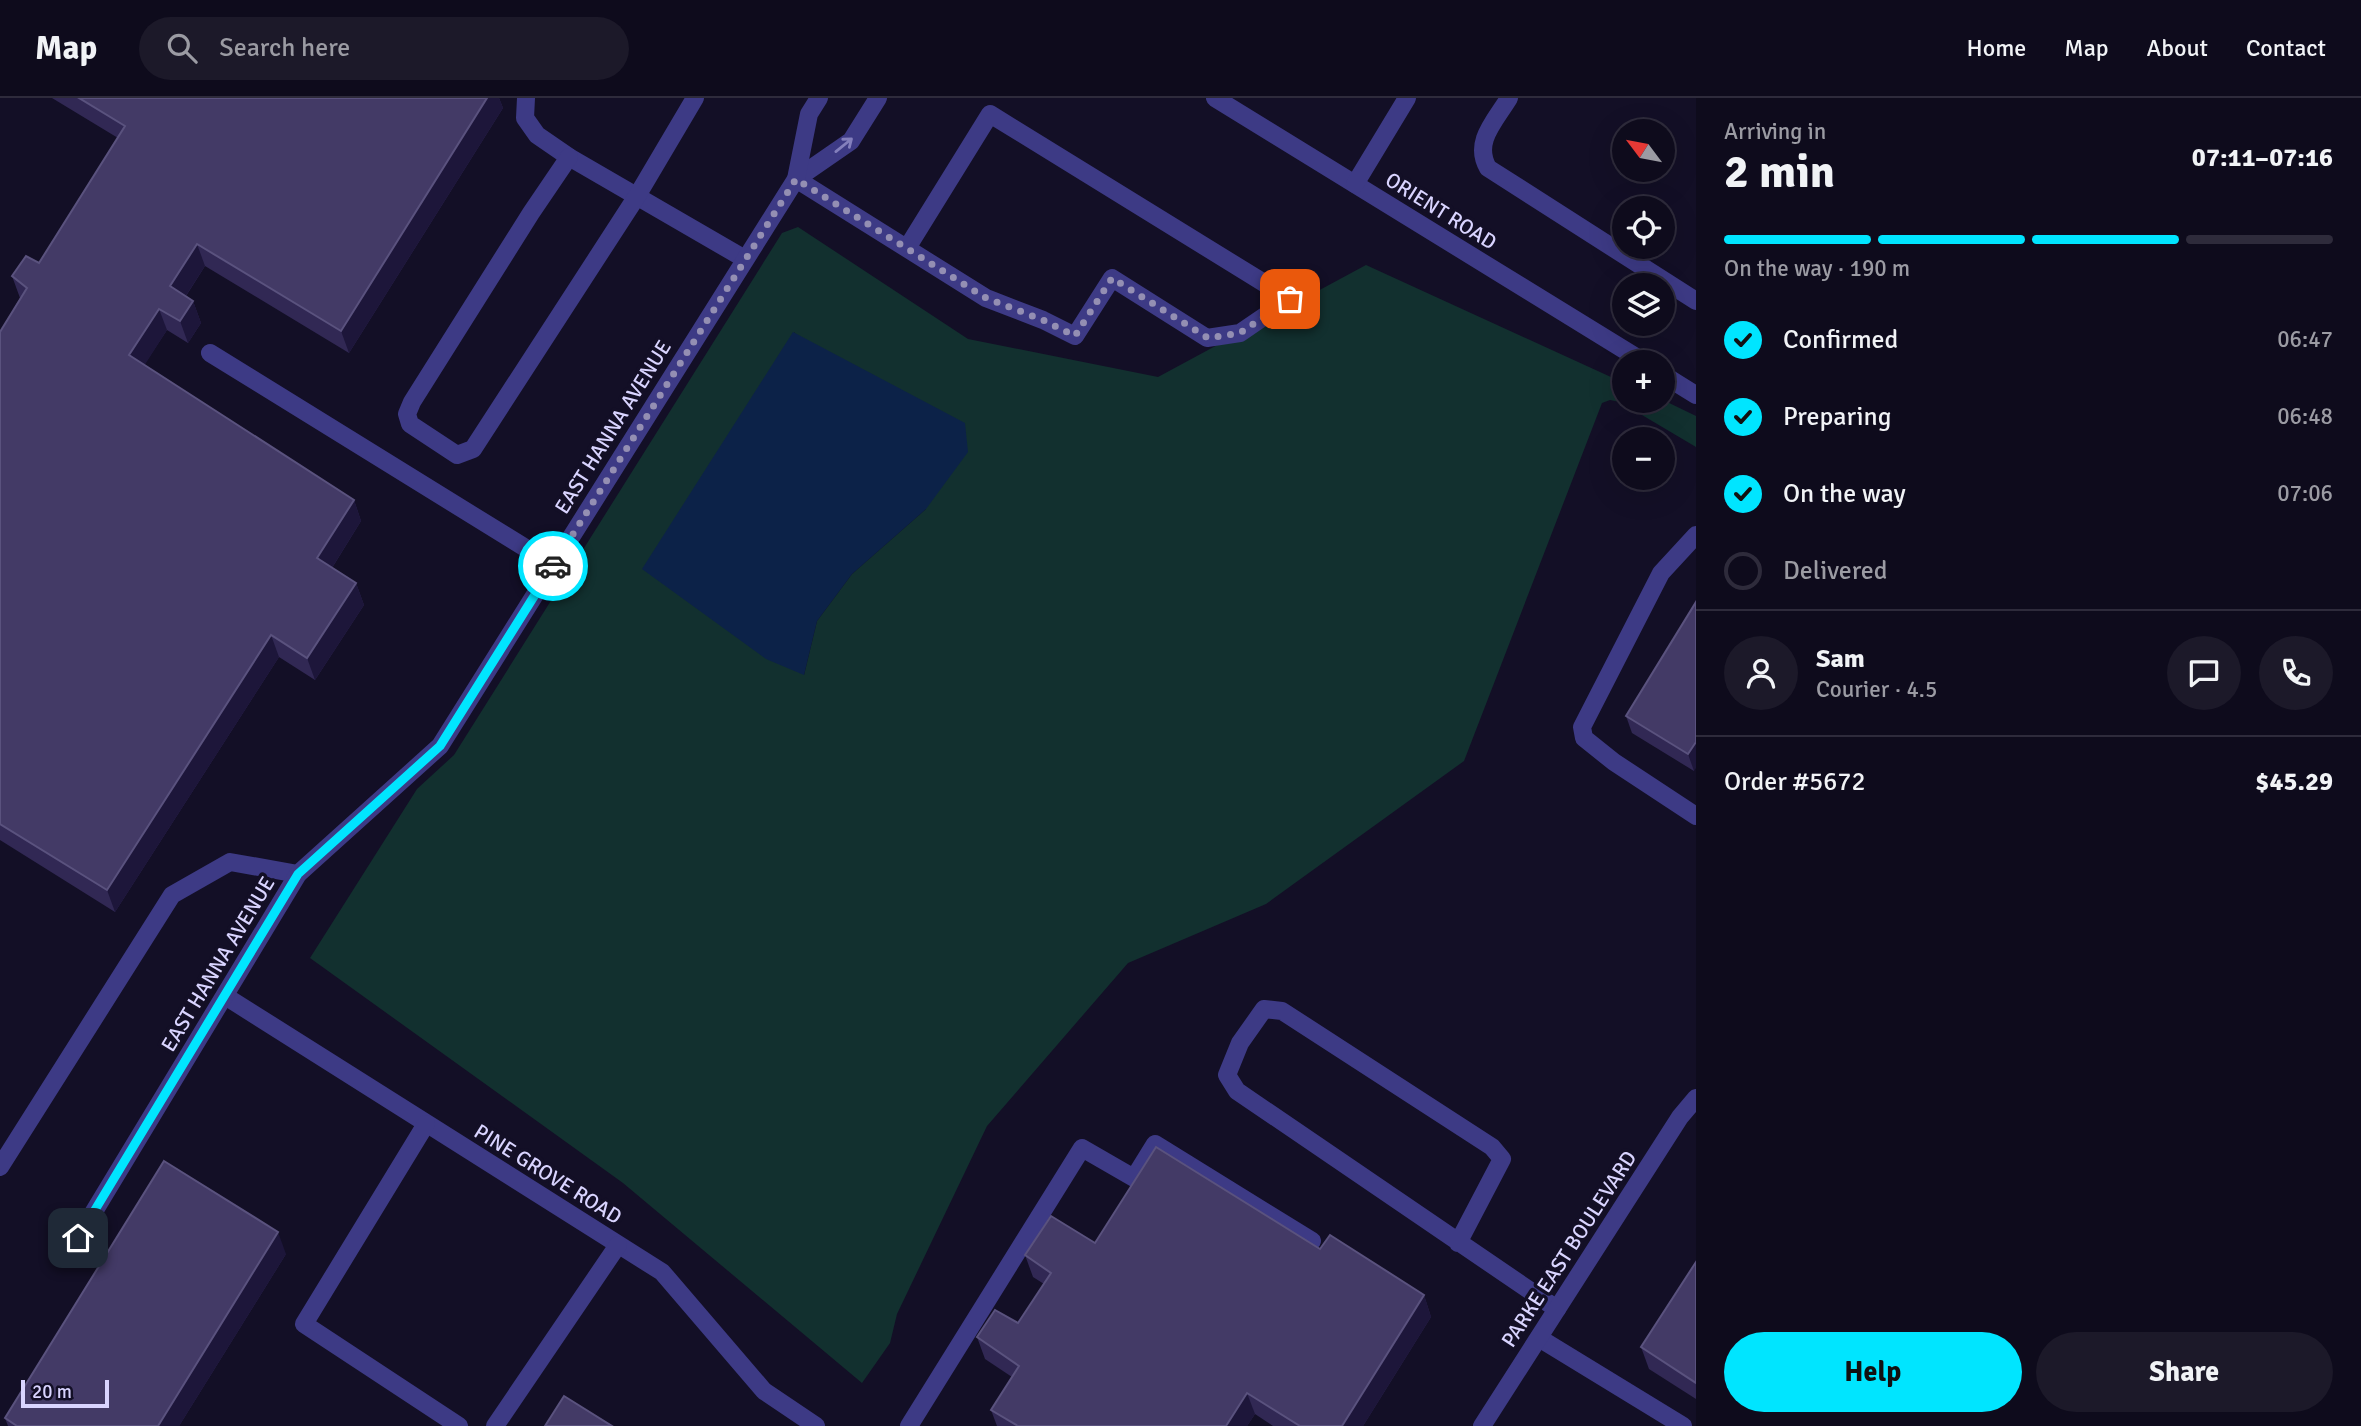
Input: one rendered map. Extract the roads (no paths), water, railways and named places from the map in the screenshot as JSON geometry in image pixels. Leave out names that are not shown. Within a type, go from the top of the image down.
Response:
[{"type":"street","points":[[526,98],[525,118],[537,135],[569,157],[745,259]]},
{"type":"street","points":[[569,157],[411,402],[407,414],[410,425],[457,455],[473,449],[637,197],[695,98]]},
{"type":"street","name":"EAST HANNA AVENUE","points":[[78,1238],[298,874],[440,746],[796,179],[809,114],[820,98]]},
{"type":"street","name":"EAST HANNA AVENUE","points":[[796,179],[851,141],[878,98]]},
{"type":"street","name":"ORIENT ROAD","points":[[1215,98],[1625,350]]},
{"type":"street","points":[[1355,184],[1407,98]]},
{"type":"street","points":[[1509,98],[1483,141],[1482,157],[1488,168],[1696,301]]},
{"type":"street","points":[[796,179],[986,298],[1043,320],[1075,336],[1112,278],[1208,338],[1240,333],[1290,299],[990,114],[907,248]]},
{"type":"street","points":[[210,353],[553,565]]},
{"type":"street","points":[[1675,382],[1696,395]]},
{"type":"street","points":[[1696,536],[1661,573],[1582,727],[1584,738],[1614,762],[1696,816]]},
{"type":"street","points":[[0,1167],[172,895],[230,862],[298,874]]},
{"type":"street","name":"PINE GROVE ROAD","points":[[225,996],[662,1272],[764,1391],[816,1426]]},
{"type":"street","points":[[1458,1243],[1502,1158],[1492,1146],[1282,1011],[1264,1009],[1240,1044],[1227,1075],[1237,1091],[1458,1243],[1557,1309]]},
{"type":"street","name":"PARKE EAST BOULEVARD","points":[[1482,1426],[1680,1117],[1696,1098]]},
{"type":"street","points":[[426,1124],[304,1324],[459,1426]]},
{"type":"street","points":[[909,1426],[1082,1147],[1134,1178],[1155,1144],[1312,1241]]},
{"type":"street","points":[[495,1426],[618,1245]]},
{"type":"street","points":[[1539,1338],[1683,1426]]},
{"type":"water","points":[[793,332],[965,423],[968,452],[926,509],[852,574],[817,621],[804,675],[766,659],[642,569]]}]
